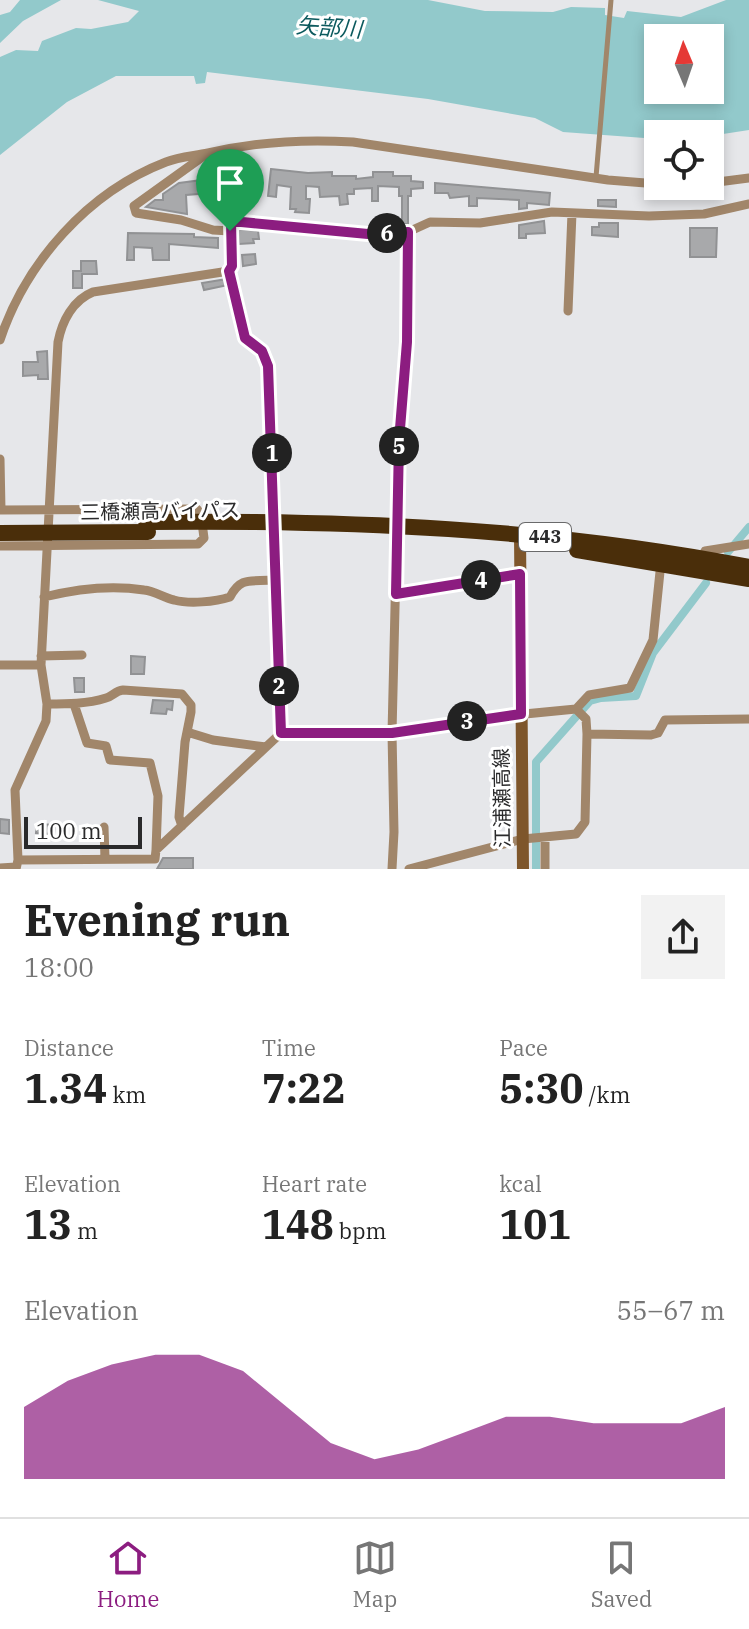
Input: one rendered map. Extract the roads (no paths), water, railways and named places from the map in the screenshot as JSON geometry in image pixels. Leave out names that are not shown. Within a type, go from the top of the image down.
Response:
[{"type":"highway","name":"三橋瀬高バイパス","points":[[0,520],[147,527]]},
{"type":"highway","name":"三橋瀬高バイパス","points":[[0,533],[274,524],[520,539],[662,557],[702,558],[749,567]]},
{"type":"highway","name":"三橋瀬高バイパス","points":[[662,557],[749,579]]},
{"type":"main road","name":"江浦瀬高線","points":[[520,539],[523,869]]},
{"type":"street","points":[[0,340],[32,274],[52,245],[77,218],[152,168],[176,159],[263,143],[324,140],[644,183]]},
{"type":"street","points":[[208,153],[134,206],[136,213],[230,231]]},
{"type":"street","points":[[724,181],[749,178]]},
{"type":"street","points":[[16,865],[15,790],[46,721],[41,660],[58,342],[60,332],[81,297],[93,292],[229,271],[232,266],[231,221],[368,234],[408,232],[430,222],[480,223],[552,212],[649,216],[704,214],[749,204]]},
{"type":"street","points":[[568,311],[572,213]]},
{"type":"street","points":[[392,869],[399,441],[407,342],[408,232]]},
{"type":"street","points":[[0,459],[0,520]]},
{"type":"street","points":[[0,546],[198,544],[204,538],[197,509],[1,510]]},
{"type":"street","points":[[702,558],[705,551],[749,544]]},
{"type":"street","points":[[579,711],[589,695],[630,688],[653,640],[662,557]]},
{"type":"street","points":[[396,594],[520,574]]},
{"type":"street","points":[[44,597],[66,591],[121,588],[148,590],[177,602],[222,600],[230,597],[240,582],[274,580],[281,733]]},
{"type":"street","points":[[0,665],[82,655]]},
{"type":"street","points":[[47,704],[74,704],[109,698],[123,690],[182,694],[191,705],[179,817],[182,826]]},
{"type":"street","points":[[74,704],[87,743],[106,746],[110,760],[150,763],[158,796],[155,859]]},
{"type":"street","points":[[155,859],[182,826],[281,733],[392,733],[521,714],[579,711]]},
{"type":"street","points":[[409,869],[523,839],[576,834],[585,822],[587,734],[586,719],[579,711]]},
{"type":"street","points":[[587,734],[651,735],[658,733],[665,720],[749,719]]},
{"type":"street","points":[[187,732],[225,743],[266,747]]},
{"type":"street","points":[[104,827],[105,859]]},
{"type":"street","points":[[545,839],[545,869]]},
{"type":"street","points":[[0,868],[105,859],[155,859]]},
{"type":"lane","points":[[595,178],[611,0]]},
{"type":"water","points":[[20,0],[61,0],[23,21],[0,43],[0,15],[10,12]]},
{"type":"water","name":"矢部川","points":[[98,0],[428,0],[485,11],[553,12],[571,7],[605,8],[605,15],[624,18],[627,11],[681,17],[726,0],[749,0],[749,130],[724,134],[724,120],[644,120],[644,138],[563,132],[535,118],[428,99],[207,72],[205,83],[196,84],[194,76],[116,76],[67,102],[0,155],[0,57],[16,50],[38,51],[42,41],[76,28],[91,29],[128,22],[139,11]]},
{"type":"waterway","points":[[728,552],[749,527]]},
{"type":"waterway","points":[[536,869],[536,762],[590,701],[636,696],[653,653],[706,583]]}]
